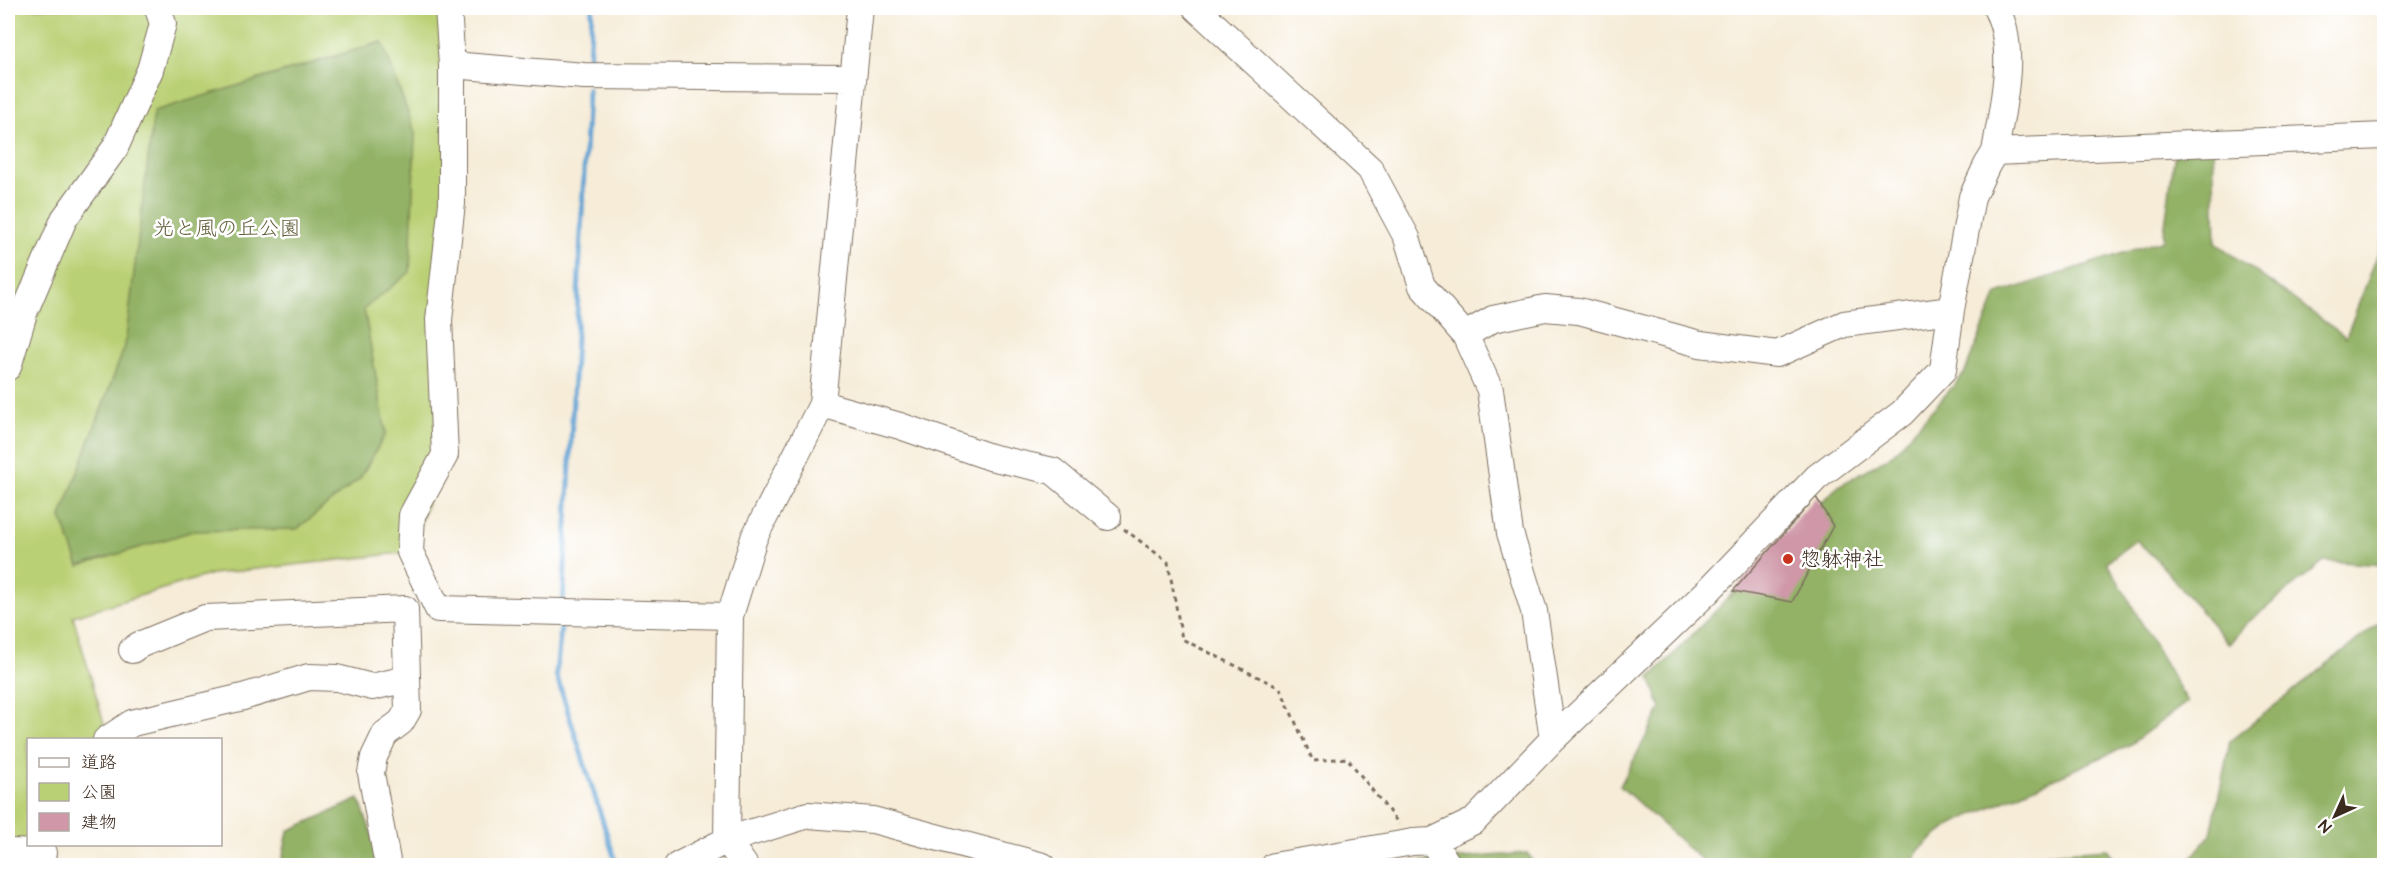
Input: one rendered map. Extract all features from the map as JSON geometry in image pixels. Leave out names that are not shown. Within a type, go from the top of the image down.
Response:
[{"type":"street","points":[[8,366],[24,313],[64,219],[115,148],[150,70],[163,24],[158,8]]},
{"type":"street","points":[[448,8],[452,65],[452,203],[439,320],[445,455],[412,515],[410,552],[438,609],[730,616]]},
{"type":"street","points":[[745,866],[727,840],[730,616],[754,538],[822,404],[860,8]]},
{"type":"street","points":[[1199,8],[1370,169],[1407,238],[1422,286],[1465,335],[1490,390],[1510,533],[1534,611],[1553,739]]},
{"type":"street","points":[[1274,866],[1422,842],[1474,821],[1553,739],[1707,592],[1817,477],[1902,413],[1943,370],[1951,310],[1972,197],[1995,152],[2008,48],[2002,20],[1996,8]]},
{"type":"street","points":[[452,65],[584,75],[852,78]]},
{"type":"street","points":[[1995,152],[2385,136]]},
{"type":"street","points":[[1465,335],[1493,319],[1545,308],[1579,311],[1700,344],[1777,354],[1844,324],[1951,310]]},
{"type":"street","points":[[822,404],[900,426],[990,457],[1053,471],[1108,517]]},
{"type":"street","points":[[132,650],[205,618],[405,609],[408,710],[400,722],[385,734],[374,757],[371,773],[388,866]]},
{"type":"street","points":[[109,738],[132,723],[243,697],[309,677],[337,678],[372,687],[407,680]]},
{"type":"street","points":[[677,866],[727,840],[808,815],[873,820],[1042,866]]},
{"type":"street","points":[[1422,842],[1449,866]]},
{"type":"street","points":[[8,852],[43,854]]},
{"type":"path","points":[[1108,517],[1168,562],[1182,639],[1280,688],[1313,761],[1347,758],[1422,842]]},
{"type":"green space","name":"光と風の丘公園","points":[[8,8],[448,8],[445,455],[410,552],[212,574],[73,616],[108,737],[27,738],[27,844],[8,852]]},
{"type":"green space","points":[[382,42],[415,132],[410,272],[364,309],[386,433],[360,478],[297,529],[193,531],[79,566],[61,517],[125,346],[154,111]]},
{"type":"green space","points":[[2213,143],[2216,243],[2346,337],[2384,238],[2384,565],[2324,561],[2246,624],[2229,644],[2157,560],[2136,540],[2107,562],[2187,702],[2129,745],[1952,824],[1919,850],[1913,865],[1707,865],[1620,786],[1661,708],[1650,678],[1837,487],[1892,455],[1964,374],[1997,294],[2163,240],[2176,144]]},
{"type":"green space","points":[[2384,622],[2384,865],[2185,865],[2211,834],[2230,741],[2375,626]]},
{"type":"green space","points":[[359,799],[383,865],[281,866],[288,831]]},
{"type":"green space","points":[[2107,849],[2119,865],[2032,865],[2038,854]]},
{"type":"green space","points":[[1527,853],[1536,865],[1402,866],[1414,862]]},
{"type":"building","name":"惣躰神社","points":[[1816,497],[1833,526],[1792,602],[1733,591]]},
{"type":"waterway","points":[[589,61],[592,8]]},
{"type":"waterway","points":[[563,606],[588,89]]},
{"type":"waterway","points":[[561,627],[556,674],[617,866]]},
{"type":"place","name":"惣躰神社","points":[[1788,559]]}]
